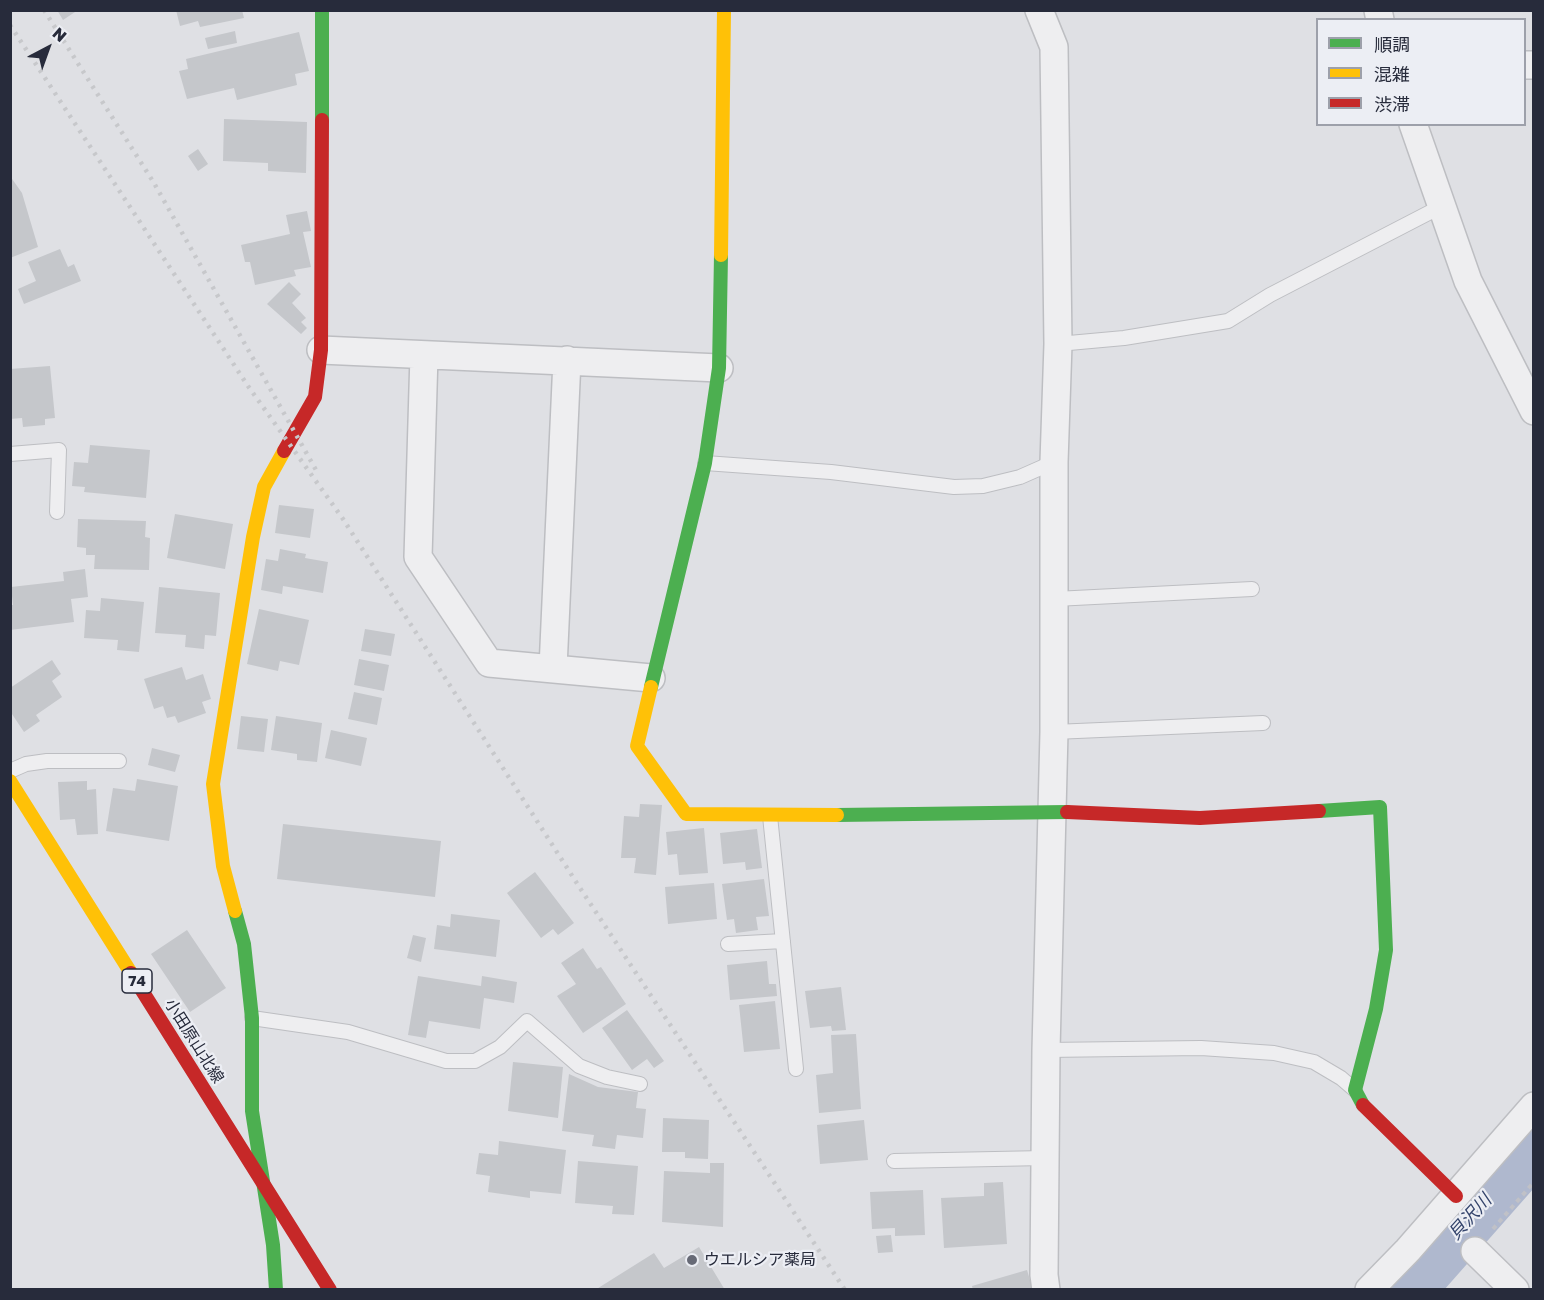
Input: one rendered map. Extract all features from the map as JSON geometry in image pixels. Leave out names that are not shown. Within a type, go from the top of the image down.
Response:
[{"type":"street","points":[[276,1290],[273,1245],[252,1110],[252,1018],[244,944],[223,866],[213,784],[257,516],[264,487],[315,397],[321,350],[322,10]]},
{"type":"street","points":[[724,10],[719,368],[705,464],[651,678],[637,746],[686,814],[770,816],[1050,811],[1200,818],[1380,807],[1386,950],[1376,1009],[1355,1090],[1365,1108],[1456,1196]]},
{"type":"street","points":[[1038,10],[1054,47],[1058,344],[1054,462],[1054,732],[1050,811],[1046,1050],[1046,1290]]},
{"type":"street","points":[[1414,126],[1468,281],[1533,411]]},
{"type":"street","points":[[321,350],[719,368]]},
{"type":"street","points":[[424,355],[418,557],[489,663],[651,678]]},
{"type":"street","points":[[553,668],[567,360]]},
{"type":"street","name":"小田原山北線","points":[[10,781],[330,1290]]},
{"type":"street","points":[[1369,1290],[1456,1196],[1533,1106]]},
{"type":"street","points":[[1475,1251],[1515,1290]]},
{"type":"lane","points":[[1058,344],[1124,338],[1228,321],[1270,295],[1442,206]]},
{"type":"lane","points":[[10,454],[59,450],[57,512]]},
{"type":"lane","points":[[705,464],[831,472],[954,487],[983,486],[1020,477],[1054,462]]},
{"type":"lane","points":[[1055,599],[1252,589]]},
{"type":"lane","points":[[1054,732],[1263,723]]},
{"type":"lane","points":[[10,771],[26,764],[47,761],[119,761]]},
{"type":"lane","points":[[770,816],[796,1069]]},
{"type":"lane","points":[[728,945],[783,941]]},
{"type":"lane","points":[[252,1018],[348,1032],[446,1061],[475,1061],[501,1047],[527,1021],[579,1066],[607,1077],[640,1084]]},
{"type":"lane","points":[[1046,1050],[1201,1048],[1274,1053],[1314,1062],[1341,1078],[1355,1090]]},
{"type":"lane","points":[[894,1161],[1045,1158]]},
{"type":"path","points":[[1475,1251],[1533,1182]]},
{"type":"building","points":[[57,10],[78,10],[63,20]]},
{"type":"building","points":[[176,10],[242,10],[244,18],[200,27],[198,21],[180,26]]},
{"type":"building","points":[[235,31],[237,43],[208,49],[205,38]]},
{"type":"building","points":[[299,32],[309,71],[295,74],[297,85],[237,100],[234,88],[187,99],[179,71],[188,69],[186,59]]},
{"type":"building","points":[[224,119],[307,122],[306,173],[268,171],[268,163],[223,161]]},
{"type":"building","points":[[198,149],[208,164],[198,171],[188,156]]},
{"type":"building","points":[[10,176],[22,193],[38,247],[10,258]]},
{"type":"building","points":[[307,211],[311,231],[303,232],[311,267],[294,270],[296,276],[255,285],[250,262],[245,262],[241,245],[290,234],[286,215]]},
{"type":"building","points":[[60,249],[68,267],[74,264],[81,281],[24,304],[18,289],[36,281],[28,262]]},
{"type":"building","points":[[289,282],[301,294],[292,303],[306,318],[301,322],[307,328],[301,334],[267,304]]},
{"type":"building","points":[[50,366],[55,418],[45,419],[45,425],[23,427],[22,418],[10,419],[10,369]]},
{"type":"building","points":[[90,445],[150,450],[146,498],[84,492],[85,487],[72,486],[74,462],[88,463]]},
{"type":"building","points":[[279,505],[314,509],[310,538],[275,533]]},
{"type":"building","points":[[175,514],[233,524],[225,569],[167,558]]},
{"type":"building","points":[[78,519],[146,521],[145,537],[150,538],[149,570],[94,569],[95,555],[86,555],[86,548],[77,547]]},
{"type":"building","points":[[280,549],[306,554],[305,558],[328,562],[323,593],[283,586],[282,594],[261,590],[266,559],[278,561]]},
{"type":"building","points":[[85,569],[88,597],[71,599],[74,622],[10,630],[10,605],[13,605],[11,587],[64,581],[63,572]]},
{"type":"building","points":[[159,587],[220,593],[216,636],[205,635],[204,649],[185,647],[186,635],[155,633]]},
{"type":"building","points":[[101,598],[144,602],[139,652],[117,650],[118,640],[84,638],[86,610],[100,611]]},
{"type":"building","points":[[259,609],[309,620],[299,665],[280,661],[278,671],[247,664]]},
{"type":"building","points":[[365,629],[395,634],[391,656],[361,651]]},
{"type":"building","points":[[359,659],[389,665],[384,691],[354,685]]},
{"type":"building","points":[[52,660],[61,674],[52,681],[62,697],[36,715],[40,721],[24,732],[10,711],[10,688]]},
{"type":"building","points":[[182,667],[186,680],[203,674],[211,699],[202,702],[206,713],[178,723],[175,716],[167,718],[163,706],[154,709],[144,679]]},
{"type":"building","points":[[354,692],[382,698],[377,725],[348,719]]},
{"type":"building","points":[[241,716],[268,719],[264,752],[237,749]]},
{"type":"building","points":[[276,716],[322,723],[317,762],[297,760],[297,754],[271,750]]},
{"type":"building","points":[[331,730],[367,738],[361,766],[325,758]]},
{"type":"building","points":[[152,748],[180,755],[175,772],[148,765]]},
{"type":"building","points":[[137,779],[178,786],[169,841],[106,831],[113,788],[135,791]]},
{"type":"building","points":[[87,781],[87,790],[96,789],[98,834],[77,835],[75,819],[60,820],[58,782]]},
{"type":"building","points":[[640,804],[662,805],[656,875],[634,873],[636,858],[621,858],[624,816],[639,817]]},
{"type":"building","points":[[283,824],[441,841],[435,897],[277,879]]},
{"type":"building","points":[[704,828],[708,873],[679,875],[677,854],[668,855],[666,832]]},
{"type":"building","points":[[757,829],[762,868],[746,870],[745,862],[723,864],[720,833]]},
{"type":"building","points":[[535,872],[574,923],[558,935],[553,929],[541,938],[507,893]]},
{"type":"building","points":[[764,879],[769,916],[756,917],[758,930],[736,933],[734,919],[727,920],[722,884]]},
{"type":"building","points":[[714,883],[717,919],[668,924],[665,887]]},
{"type":"building","points":[[451,914],[500,920],[496,957],[434,949],[437,925],[450,927]]},
{"type":"building","points":[[187,930],[226,988],[190,1012],[151,954]]},
{"type":"building","points":[[413,935],[426,938],[421,962],[407,958]]},
{"type":"building","points":[[583,948],[597,969],[601,967],[626,1004],[583,1033],[557,996],[576,984],[561,963]]},
{"type":"building","points":[[767,961],[769,984],[776,984],[777,996],[730,1000],[727,965]]},
{"type":"building","points":[[418,976],[481,986],[482,976],[517,982],[514,1003],[484,998],[480,1029],[429,1021],[426,1038],[408,1035]]},
{"type":"building","points":[[841,987],[846,1030],[832,1031],[831,1026],[810,1028],[805,991]]},
{"type":"building","points":[[775,1001],[780,1049],[744,1052],[739,1005]]},
{"type":"building","points":[[627,1010],[664,1061],[654,1068],[647,1059],[632,1070],[602,1028]]},
{"type":"building","points":[[856,1034],[861,1109],[819,1113],[816,1075],[833,1073],[831,1035]]},
{"type":"building","points":[[513,1062],[563,1067],[558,1118],[508,1111]]},
{"type":"building","points":[[569,1074],[598,1087],[638,1092],[636,1108],[646,1109],[643,1138],[617,1135],[615,1149],[592,1146],[594,1135],[562,1131]]},
{"type":"building","points":[[663,1118],[709,1120],[708,1159],[685,1158],[685,1152],[662,1152]]},
{"type":"building","points":[[864,1120],[868,1160],[820,1164],[817,1125]]},
{"type":"building","points":[[499,1141],[566,1150],[561,1194],[530,1191],[530,1198],[488,1192],[490,1176],[476,1174],[479,1153],[498,1155]]},
{"type":"building","points":[[578,1161],[638,1166],[634,1215],[612,1214],[613,1206],[575,1203]]},
{"type":"building","points":[[710,1163],[724,1163],[723,1227],[662,1222],[664,1171],[710,1173]]},
{"type":"building","points":[[1003,1182],[1007,1244],[944,1248],[941,1198],[984,1196],[984,1183]]},
{"type":"building","points":[[923,1190],[925,1235],[895,1236],[895,1228],[872,1229],[870,1192]]},
{"type":"building","points":[[891,1235],[893,1252],[878,1253],[876,1236]]},
{"type":"building","name":"ウエルシア薬局","points":[[699,1247],[725,1290],[595,1290],[654,1253],[664,1268]]},
{"type":"building","points":[[1027,1270],[1033,1290],[973,1290],[972,1286]]},
{"type":"waterway","name":"貝沢川","points":[[1406,1290],[1534,1145]]},
{"type":"railway","points":[[44,10],[154,183],[316,470]]},
{"type":"railway","points":[[10,25],[248,386],[343,519],[580,888],[845,1290]]},
{"type":"traffic: fast","points":[[322,10],[322,120]]},
{"type":"traffic: fast","points":[[651,687],[705,463],[719,368],[721,255]]},
{"type":"traffic: fast","points":[[1319,811],[1380,807],[1386,950],[1376,1009],[1355,1090],[1363,1105]]},
{"type":"traffic: fast","points":[[837,815],[1067,812]]},
{"type":"traffic: fast","points":[[235,911],[244,944],[252,1018],[252,1111],[273,1245],[276,1290]]},
{"type":"traffic: slow","points":[[721,255],[724,10]]},
{"type":"traffic: slow","points":[[235,911],[223,866],[213,784],[253,537],[264,487],[284,451]]},
{"type":"traffic: slow","points":[[651,687],[637,746],[686,814],[837,815]]},
{"type":"traffic: slow","points":[[10,781],[131,973]]},
{"type":"traffic: jam","points":[[284,451],[315,397],[321,350],[322,120]]},
{"type":"traffic: jam","points":[[1067,812],[1200,818],[1319,811]]},
{"type":"traffic: jam","points":[[131,973],[330,1290]]},
{"type":"traffic: jam","points":[[1363,1105],[1456,1196]]},
{"type":"place","name":"ウエルシア薬局","points":[[692,1260]]}]
